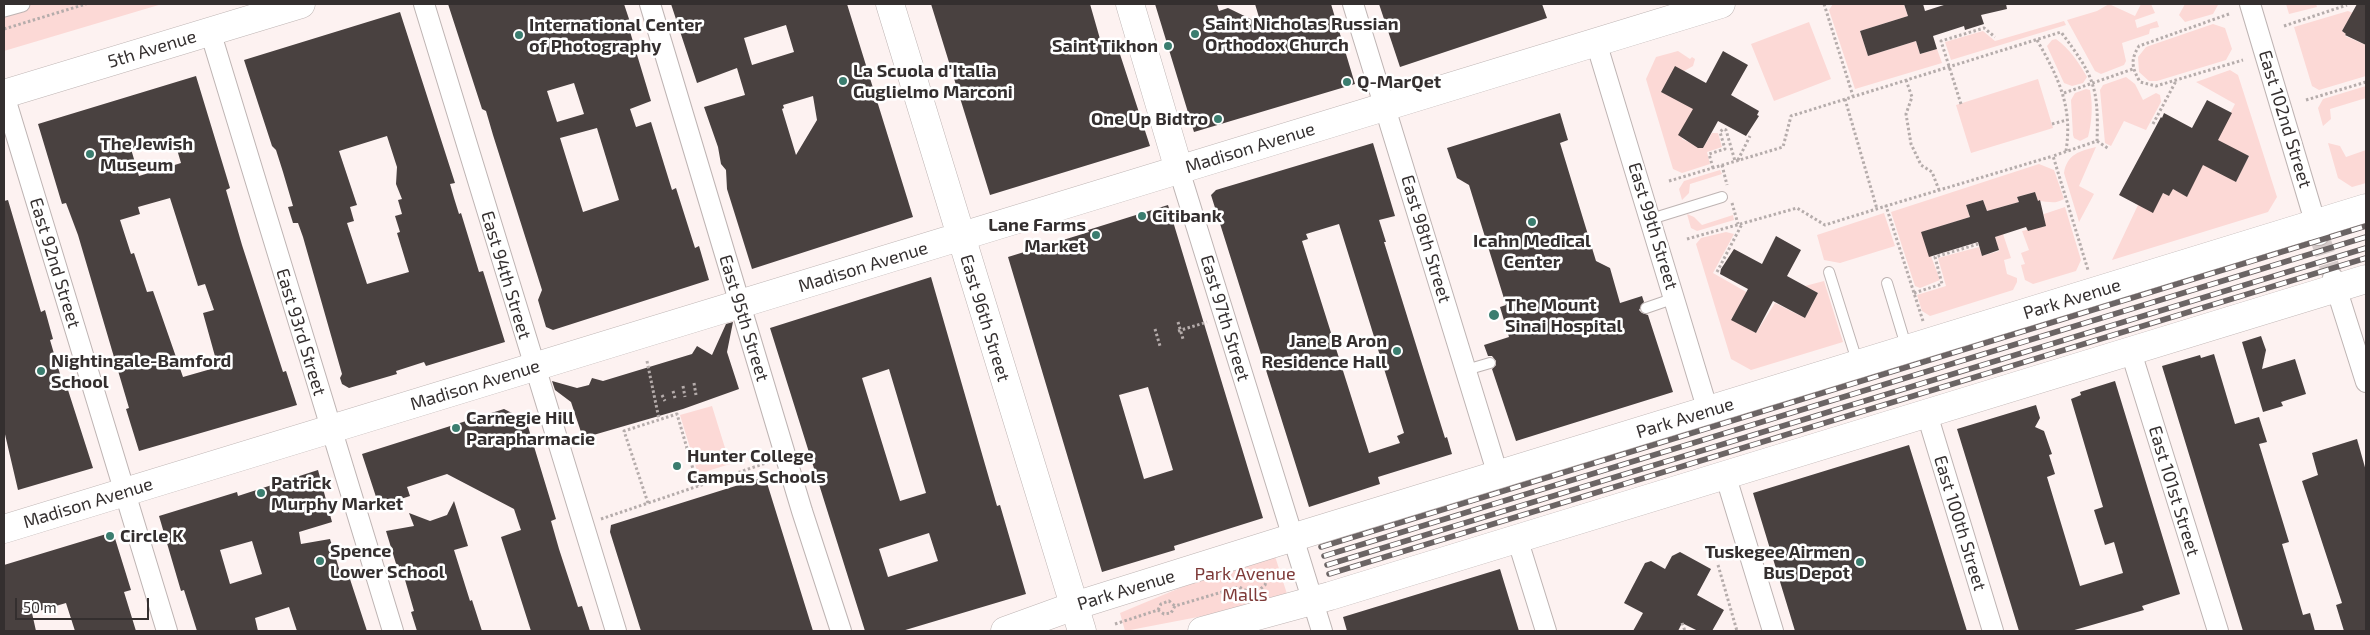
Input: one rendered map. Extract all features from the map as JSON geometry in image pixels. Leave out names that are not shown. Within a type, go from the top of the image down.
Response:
[{"type":"main road","name":"5th Avenue","points":[[4,95],[301,4]]},
{"type":"main road","name":"East 96th Street","points":[[890,4],[1078,619]]},
{"type":"main road","name":"East 97th Street","points":[[1130,4],[1180,170]]},
{"type":"main road","name":"Madison Avenue","points":[[4,529],[1721,4]]},
{"type":"main road","name":"Park Avenue","points":[[1005,631],[1078,619],[1293,538],[1907,350],[2317,229],[2366,208]]},
{"type":"main road","points":[[1202,631],[1313,601],[1725,474],[2132,352],[2335,283],[2366,279]]},
{"type":"street","points":[[4,9],[22,4]]},
{"type":"street","name":"East 94th Street","points":[[424,4],[616,631]]},
{"type":"street","name":"East 95th Street","points":[[650,4],[841,631]]},
{"type":"street","name":"East 98th Street","points":[[1353,4],[1498,475]]},
{"type":"street","name":"East 102nd Street","points":[[2250,4],[2317,229]]},
{"type":"street","name":"East 93rd Street","points":[[210,31],[393,631]]},
{"type":"street","name":"East 99th Street","points":[[1596,42],[1651,218],[1708,411]]},
{"type":"street","name":"East 92nd Street","points":[[4,95],[167,631]]},
{"type":"street","name":"East 97th Street","points":[[1180,170],[1322,631]]},
{"type":"street","points":[[2335,283],[2366,382]]},
{"type":"street","name":"East 101st Street","points":[[2132,352],[2218,631]]},
{"type":"street","name":"East 100th Street","points":[[1927,414],[1993,631]]},
{"type":"street","points":[[1725,474],[1773,631]]},
{"type":"street","points":[[1517,538],[1546,631]]},
{"type":"lane","points":[[1651,218],[1726,196]]},
{"type":"lane","points":[[1829,272],[1859,365]]},
{"type":"lane","points":[[1887,283],[1907,350]]},
{"type":"lane","points":[[1646,308],[1674,298]]},
{"type":"lane","points":[[1466,370],[1490,363]]},
{"type":"path","points":[[4,29],[86,4]]},
{"type":"path","points":[[1824,4],[1853,96]]},
{"type":"path","points":[[2284,26],[2347,6]]},
{"type":"path","points":[[2229,14],[2139,46],[2133,56],[2133,69],[2140,82],[2156,86],[2243,60]]},
{"type":"path","points":[[1961,104],[1941,41],[1984,28],[1995,37]]},
{"type":"path","points":[[1669,181],[1783,147],[1791,116],[2061,32],[2083,62],[2094,82],[2098,110],[2097,141]]},
{"type":"path","points":[[2037,40],[2064,93],[2069,135],[2066,151]]},
{"type":"path","points":[[2064,93],[2133,69]]},
{"type":"path","points":[[1906,80],[1912,97],[1906,114],[1911,144],[1921,165],[1932,172],[1938,190]]},
{"type":"path","points":[[2153,124],[2176,80]]},
{"type":"path","points":[[2306,100],[2366,82]]},
{"type":"path","points":[[1845,98],[1877,209]]},
{"type":"path","points":[[2052,124],[2067,120]]},
{"type":"path","points":[[1713,168],[1709,154],[1725,149],[1720,132],[1723,129],[1726,130],[1736,161]]},
{"type":"path","points":[[1736,161],[1750,136]]},
{"type":"path","points":[[2097,141],[2109,149]]},
{"type":"path","points":[[1687,239],[1797,208],[1825,225],[2097,141]]},
{"type":"path","points":[[2052,156],[2089,273]]},
{"type":"path","points":[[1722,165],[1728,188]]},
{"type":"path","points":[[1726,196],[1740,224]]},
{"type":"path","points":[[1886,206],[1924,324]]},
{"type":"path","points":[[1717,272],[1740,224]]},
{"type":"path","points":[[1914,293],[1942,284],[1934,257],[1978,244]]},
{"type":"path","points":[[1178,322],[1179,331],[1184,339]]},
{"type":"path","points":[[1179,331],[1203,323]]},
{"type":"path","points":[[1155,328],[1160,346]]},
{"type":"path","points":[[646,361],[659,419]]},
{"type":"path","points":[[694,384],[696,394]]},
{"type":"path","points":[[683,386],[685,397]]},
{"type":"path","points":[[673,391],[675,398]]},
{"type":"path","points":[[662,395],[664,401]]},
{"type":"path","points":[[648,503],[624,431],[659,419],[677,414],[698,486]]},
{"type":"path","points":[[601,519],[769,462]]},
{"type":"path","points":[[1718,565],[1737,631]]},
{"type":"path","points":[[1158,610],[1161,613],[1168,614],[1173,611],[1175,606],[1239,587],[1247,592],[1254,593],[1263,588],[1267,578],[1284,573]]},
{"type":"path","points":[[1115,624],[1158,610],[1161,604],[1169,601],[1175,606]]},
{"type":"path","points":[[1682,623],[1685,631]]},
{"type":"green space","points":[[4,4],[162,4],[4,51]]},
{"type":"green space","points":[[1833,4],[1907,4],[1904,5],[1908,16],[1860,31],[1868,56],[1916,41],[1920,54],[1937,49],[1942,63],[1855,89],[1829,10]]},
{"type":"green space","points":[[2109,4],[2135,16],[2141,4],[2151,4],[2155,13],[2135,20],[2137,28],[2157,21],[2159,27],[2150,29],[2149,34],[2122,43],[2126,61],[2124,65],[2101,74],[2095,71],[2067,20],[2097,11]]},
{"type":"green space","points":[[2185,4],[2218,5],[2213,14],[2185,22],[2179,15]]},
{"type":"green space","points":[[2286,4],[2316,4],[2317,7],[2289,14]]},
{"type":"green space","points":[[2348,11],[2353,13],[2342,31],[2346,34],[2345,36],[2366,45],[2366,76],[2319,90],[2312,86],[2294,27]]},
{"type":"green space","points":[[2064,21],[2066,25],[1951,60],[1945,42],[1983,31],[1995,41]]},
{"type":"green space","points":[[1809,22],[1831,79],[1774,101],[1751,44]]},
{"type":"green space","points":[[2213,24],[2225,28],[2232,49],[2226,60],[2157,81],[2149,81],[2139,72],[2138,57],[2146,47]]},
{"type":"green space","points":[[2056,39],[2070,52],[2084,72],[2087,77],[2083,83],[2072,86],[2064,83],[2047,46],[2052,40]]},
{"type":"green space","points":[[1678,51],[1690,59],[1692,57],[1695,59],[1693,66],[1684,71],[1695,107],[1682,139],[1703,148],[1712,133],[1718,133],[1722,147],[1707,152],[1710,164],[1682,173],[1673,169],[1646,79],[1656,57]]},
{"type":"green space","points":[[2230,70],[2238,75],[2277,197],[2268,212],[2112,260],[2138,205],[2173,189],[2187,196],[2203,162],[2236,182],[2249,156],[2216,141],[2235,104],[2196,82]]},
{"type":"green space","points":[[2126,77],[2135,84],[2143,100],[2156,93],[2160,95],[2161,102],[2146,130],[2124,121],[2111,146],[2105,143],[2100,90],[2103,85]]},
{"type":"green space","points":[[2038,79],[2053,128],[1971,153],[1956,105]]},
{"type":"green space","points":[[2366,86],[2366,98],[2330,109],[2331,119],[2323,126],[2318,108],[2323,99]]},
{"type":"green space","points":[[2086,89],[2090,90],[2092,102],[2091,119],[2088,137],[2080,141],[2074,138],[2073,135],[2071,100],[2075,93]]},
{"type":"green space","points":[[2328,143],[2340,146],[2346,157],[2366,150],[2366,183],[2352,187],[2338,178]]},
{"type":"green space","points":[[2096,147],[2079,186],[2094,194],[2079,222],[2064,173],[2071,157]]},
{"type":"green space","points":[[2039,164],[2054,170],[2064,199],[2054,202],[2038,201],[2035,192],[2017,197],[2019,202],[1987,211],[1983,200],[1966,205],[1970,217],[1922,232],[1940,280],[1920,288],[1915,286],[1891,212]]},
{"type":"green space","points":[[1720,170],[1722,174],[1690,184],[1689,193],[1682,200],[1679,189],[1684,181]]},
{"type":"green space","points":[[2065,207],[2081,260],[2076,271],[2033,284],[2025,280],[2021,265],[2025,264],[2021,253],[2029,250],[2022,231],[2045,226],[2044,214]]},
{"type":"green space","points":[[1884,213],[1895,246],[1840,263],[1824,260],[1817,235]]},
{"type":"green space","points":[[1687,214],[1694,217],[1702,225],[1733,215],[1734,220],[1697,231],[1691,228]]},
{"type":"green space","points":[[1726,232],[1734,234],[1713,273],[1748,293],[1731,319],[1756,333],[1775,303],[1805,318],[1818,293],[1805,286],[1824,281],[1843,342],[1751,370],[1731,359],[1696,244],[1701,238]]},
{"type":"green space","points":[[2003,234],[2011,258],[2004,260],[2007,274],[2017,278],[2013,290],[1930,316],[1922,311],[1917,295],[1946,286],[1938,258],[1979,247],[1982,256],[1999,251],[1995,237]]},
{"type":"green space","points":[[712,406],[730,464],[698,474],[680,415]]},
{"type":"green space","name":"Park Avenue Malls","points":[[1274,553],[1287,594],[1250,607],[1125,631],[1120,613],[1237,564]]},
{"type":"building","points":[[448,4],[624,4],[631,25],[628,25],[651,101],[630,109],[636,127],[651,122],[672,190],[676,188],[695,248],[699,246],[709,280],[553,330],[546,327],[538,300],[542,290],[486,111],[482,109]],"holes":[[[574,83],[584,114],[557,122],[547,91]],[[597,128],[619,200],[583,212],[560,138]]]},
{"type":"building","points":[[671,4],[847,4],[913,217],[752,269],[727,189],[726,170],[721,164],[718,147],[704,107],[745,95],[737,68],[697,83]],"holes":[[[786,25],[794,52],[752,65],[744,38]],[[813,96],[817,120],[796,155],[782,109],[784,108],[783,105]]]},
{"type":"building","points":[[931,4],[1090,4],[1102,46],[1116,42],[1150,146],[990,195]]},
{"type":"building","points":[[1155,4],[1217,4],[1219,11],[1228,8],[1261,24],[1255,4],[1331,4],[1355,84],[1194,132]]},
{"type":"building","points":[[1379,4],[1542,4],[1547,18],[1400,67]]},
{"type":"building","points":[[1904,4],[1923,4],[1925,11],[1947,4],[2006,4],[2007,9],[1981,15],[1984,24],[1965,30],[1964,26],[1933,36],[1937,49],[1920,54],[1916,41],[1868,56],[1860,31],[1908,16]]},
{"type":"building","points":[[2357,4],[2366,4],[2366,45],[2345,35],[2342,31]]},
{"type":"building","points":[[400,12],[455,183],[450,184],[459,214],[461,213],[479,272],[483,271],[505,342],[426,366],[424,362],[396,371],[397,374],[349,388],[342,384],[340,378],[342,374],[303,237],[298,223],[293,223],[288,207],[293,206],[283,172],[276,150],[272,146],[244,60]],"holes":[[[387,136],[397,167],[396,184],[402,199],[398,200],[402,214],[395,216],[400,232],[397,233],[409,272],[367,284],[347,223],[354,221],[350,207],[357,205],[339,151]]]},
{"type":"building","points":[[1723,51],[1748,65],[1731,95],[1759,111],[1757,115],[1759,116],[1746,136],[1718,121],[1703,148],[1698,148],[1678,135],[1693,109],[1661,92],[1675,66],[1706,83]]},
{"type":"building","points":[[196,76],[230,188],[226,190],[242,245],[283,372],[286,371],[297,405],[139,451],[126,409],[129,408],[78,235],[66,203],[62,204],[38,124]],"holes":[[[173,136],[181,163],[139,176],[131,149]],[[170,198],[198,286],[205,284],[214,310],[203,313],[218,367],[183,377],[153,291],[147,292],[134,253],[131,254],[120,220],[140,214],[138,207]]]},
{"type":"building","points":[[2207,100],[2232,113],[2218,140],[2249,156],[2236,182],[2203,165],[2187,197],[2173,189],[2169,196],[2163,193],[2153,213],[2119,195],[2164,113],[2192,128]]},
{"type":"building","points":[[1560,113],[1568,140],[1560,143],[1596,261],[1610,268],[1620,303],[1642,296],[1644,302],[1639,310],[1648,315],[1673,392],[1516,441],[1492,369],[1496,365],[1496,361],[1492,356],[1488,356],[1484,345],[1509,337],[1500,307],[1506,305],[1469,185],[1457,178],[1447,148]]},
{"type":"building","points":[[1373,143],[1395,216],[1379,220],[1386,242],[1384,242],[1445,438],[1447,437],[1452,454],[1378,477],[1380,484],[1309,507],[1211,195],[1216,190]],"holes":[[[1339,224],[1404,433],[1397,436],[1400,443],[1369,453],[1302,241],[1308,239],[1306,234]]]},
{"type":"building","points":[[2035,192],[2038,201],[2040,200],[2046,226],[2028,231],[2026,227],[1995,237],[1999,250],[1982,256],[1978,242],[1929,257],[1921,232],[1970,217],[1966,205],[1983,200],[1987,211],[2019,202],[2017,197]]},
{"type":"building","points":[[8,200],[41,312],[45,310],[53,339],[50,340],[65,391],[68,390],[93,468],[18,490],[4,430],[4,201]]},
{"type":"building","points":[[1168,205],[1263,518],[1174,546],[1175,550],[1102,572],[1008,257],[1089,232],[1088,230]],"holes":[[[1148,387],[1173,470],[1144,479],[1119,395]]]},
{"type":"building","points":[[1776,236],[1801,250],[1787,276],[1818,293],[1805,318],[1773,301],[1756,333],[1731,320],[1748,289],[1720,274],[1721,269],[1734,249],[1762,264]]},
{"type":"building","points":[[931,277],[997,506],[1000,505],[1026,594],[902,631],[865,631],[770,328]],"holes":[[[889,369],[926,493],[900,501],[862,378]],[[929,533],[938,561],[888,577],[879,549]]]},
{"type":"building","points":[[733,322],[727,352],[739,389],[683,409],[583,438],[571,402],[555,390],[552,381],[577,388],[589,385],[592,378],[603,381],[692,354],[697,346],[712,355],[726,324]]},
{"type":"building","points":[[2261,336],[2266,350],[2262,369],[2295,359],[2306,394],[2281,402],[2283,406],[2263,412],[2242,342]]},
{"type":"building","points":[[2214,354],[2235,424],[2259,417],[2267,442],[2259,444],[2289,542],[2282,544],[2303,615],[2310,613],[2315,631],[2243,631],[2162,366],[2200,355],[2201,358]]},
{"type":"building","points":[[2115,381],[2180,594],[2142,606],[2144,610],[2071,631],[2019,631],[1957,429],[2036,405],[2040,418],[2035,427],[2044,431],[2052,454],[2049,455],[2055,474],[2047,477],[2080,586],[2123,573],[2114,542],[2105,545],[2094,510],[2103,507],[2071,399],[2081,395],[2080,392]]},
{"type":"building","points":[[504,409],[526,420],[556,519],[551,521],[559,549],[578,607],[582,606],[590,631],[531,631],[501,537],[521,530],[514,509],[447,474],[407,487],[410,496],[379,506],[362,454]]},
{"type":"building","points":[[2357,439],[2366,471],[2366,631],[2344,631],[2336,605],[2342,603],[2302,481],[2318,475],[2312,453]]},
{"type":"building","name":"Tuskegee Airmen Bus Depot","points":[[1909,445],[1967,631],[1795,631],[1753,493]]},
{"type":"building","points":[[318,470],[332,522],[299,532],[301,544],[330,539],[341,575],[348,573],[367,631],[297,631],[289,607],[255,618],[258,631],[197,631],[184,590],[181,591],[159,516],[237,492],[238,496]],"holes":[[[252,541],[262,574],[230,584],[220,550]]]},
{"type":"building","points":[[761,478],[767,483],[813,631],[641,631],[610,532],[611,525]]},
{"type":"building","points":[[454,501],[468,546],[454,550],[470,601],[472,600],[482,631],[417,631],[411,612],[414,611],[401,566],[397,567],[386,531],[414,526],[409,513],[430,521],[447,515]]},
{"type":"building","points":[[113,532],[131,590],[124,592],[136,631],[75,631],[66,603],[32,613],[36,631],[4,631],[4,565]]},
{"type":"building","points":[[1680,552],[1711,569],[1697,595],[1724,610],[1712,631],[1698,631],[1682,623],[1678,631],[1633,631],[1643,613],[1624,603],[1645,563],[1651,561],[1665,569],[1672,556]]},
{"type":"building","points":[[1500,569],[1519,631],[1347,631],[1343,617]]},
{"type":"tunnel","points":[[2319,235],[2333,278]]},
{"type":"railway","points":[[1321,547],[2366,226]]},
{"type":"railway","points":[[1324,556],[2366,237]]},
{"type":"railway","points":[[1327,565],[2366,248]]},
{"type":"railway","points":[[1329,574],[2366,258]]},
{"type":"place","name":"Saint Nicholas Russian Orthodox Church","points":[[1195,34]]},
{"type":"place","name":"International Center of Photography","points":[[519,35]]},
{"type":"place","name":"Saint Tikhon","points":[[1168,46]]},
{"type":"place","name":"La Scuola d'Italia Guglielmo Marconi","points":[[843,81]]},
{"type":"place","name":"Q-MarQet","points":[[1347,82]]},
{"type":"place","name":"One Up Bidtro","points":[[1218,119]]},
{"type":"place","name":"The Jewish Museum","points":[[90,154]]},
{"type":"place","name":"Citibank","points":[[1142,216]]},
{"type":"place","name":"Icahn Medical Center","points":[[1532,222]]},
{"type":"place","name":"Lane Farms Market","points":[[1096,235]]},
{"type":"place","name":"The Mount Sinai Hospital","points":[[1494,315]]},
{"type":"place","name":"Jane B Aron Residence Hall","points":[[1397,351]]},
{"type":"place","name":"Nightingale-Bamford School","points":[[41,371]]},
{"type":"place","name":"Carnegie Hill Parapharmacie","points":[[456,428]]},
{"type":"place","name":"Hunter College Campus Schools","points":[[677,466]]},
{"type":"place","name":"Patrick Murphy Market","points":[[261,493]]},
{"type":"place","name":"Circle K","points":[[110,536]]},
{"type":"place","name":"Spence Lower School","points":[[320,561]]},
{"type":"place","name":"Tuskegee Airmen Bus Depot","points":[[1860,562]]}]
